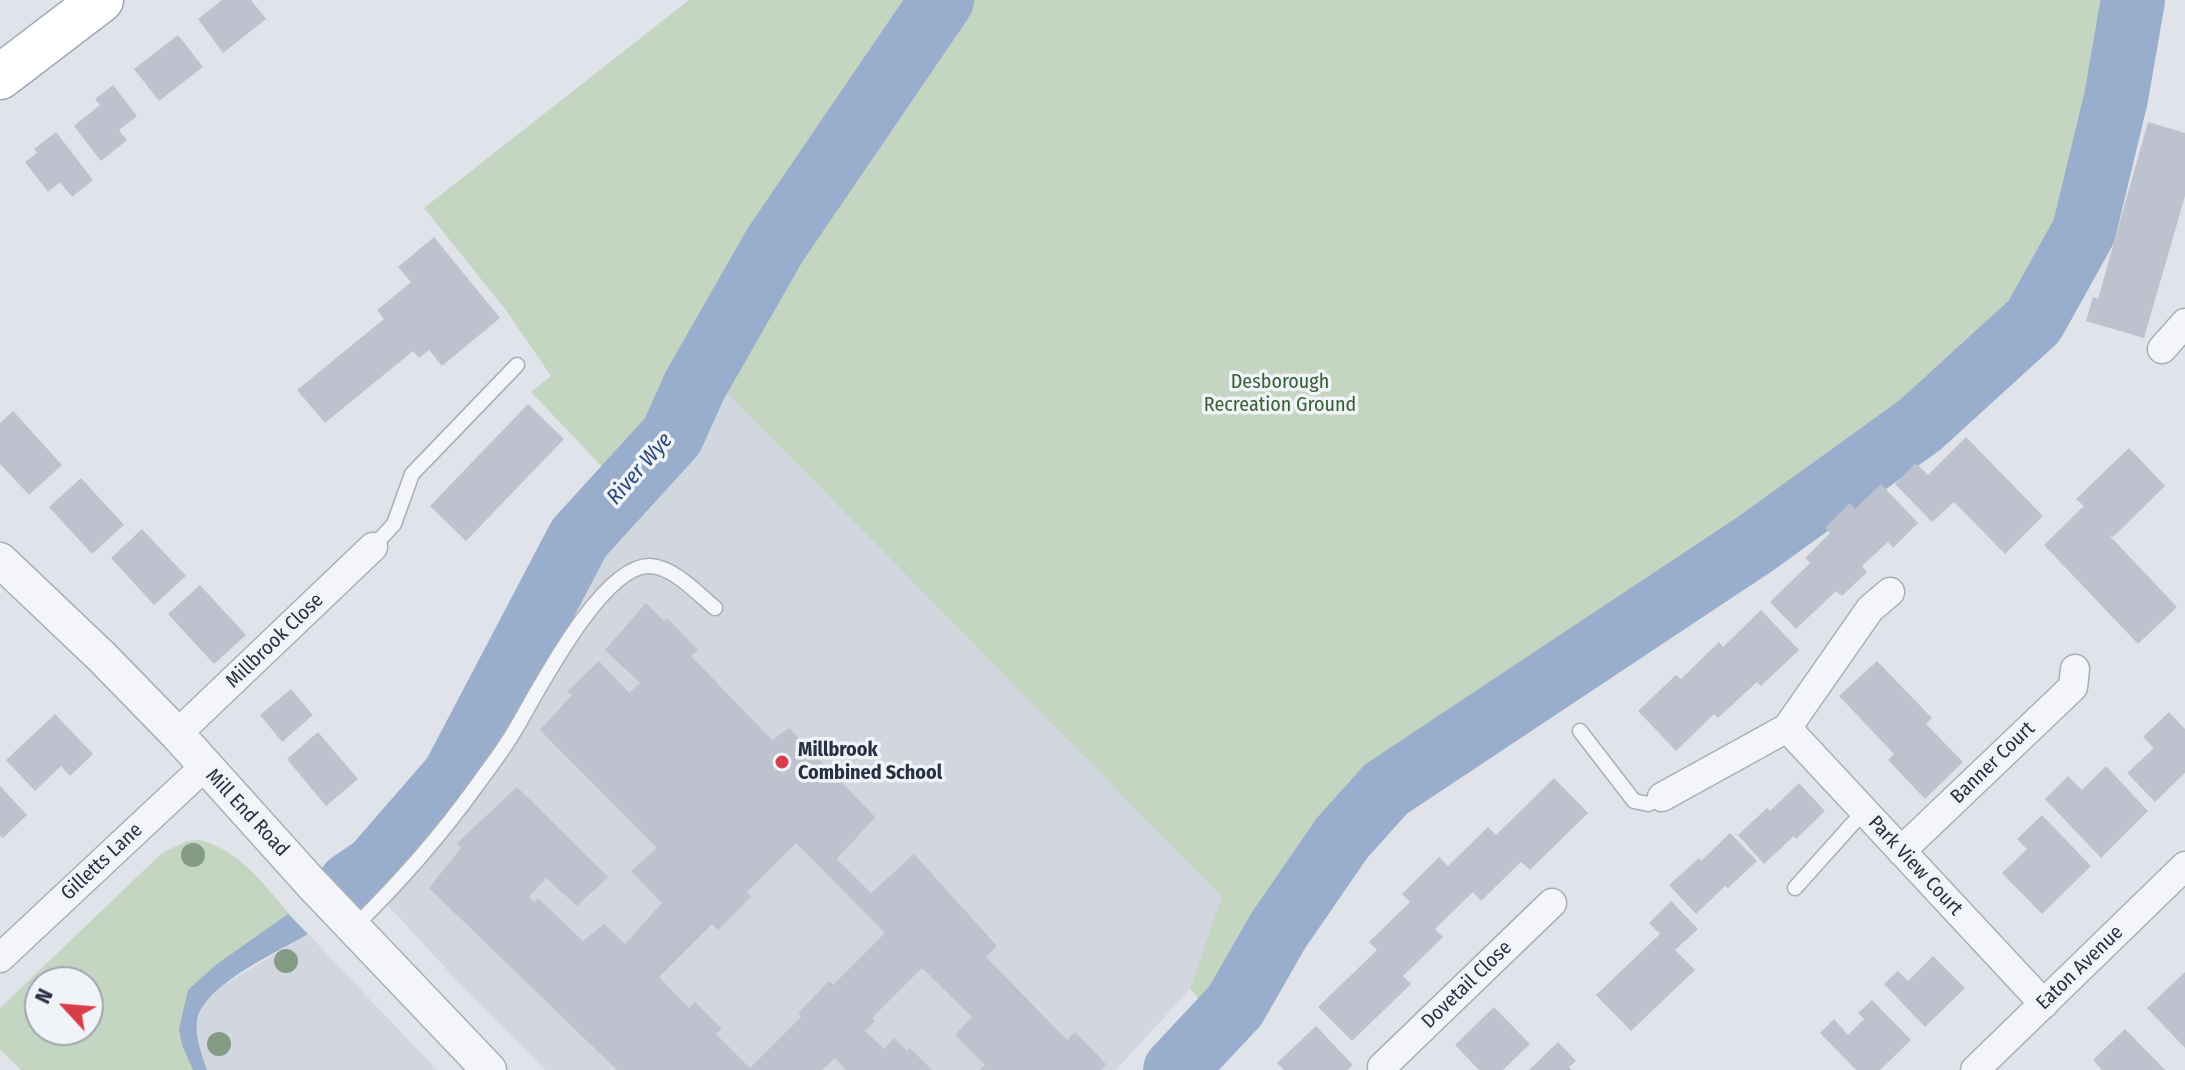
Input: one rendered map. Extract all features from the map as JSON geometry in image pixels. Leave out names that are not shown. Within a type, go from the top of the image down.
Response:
[{"type":"main road","points":[[0,77],[101,0]]},
{"type":"street","points":[[2162,349],[2185,323]]},
{"type":"street","name":"Millbrook Close","points":[[177,734],[373,547]]},
{"type":"street","name":"Mill End Road","points":[[0,560],[177,734],[204,767],[489,1070]]},
{"type":"street","points":[[1662,797],[1787,728],[1870,609],[1890,592]]},
{"type":"street","name":"Banner Court","points":[[1901,851],[2073,687],[2075,669]]},
{"type":"street","name":"Park View Court","points":[[1787,728],[2044,1004]]},
{"type":"street","name":"Gilletts Lane","points":[[0,958],[204,767]]},
{"type":"street","name":"Eaton Avenue","points":[[1975,1070],[2185,866]]},
{"type":"street","name":"Dovetail Close","points":[[1382,1069],[1552,903]]},
{"type":"lane","points":[[373,547],[394,524],[412,474],[517,365]]},
{"type":"lane","points":[[353,927],[437,835],[476,786],[514,731],[541,679],[591,609],[620,576],[650,566],[679,577],[715,608]]},
{"type":"lane","points":[[1580,731],[1634,801],[1648,804],[1662,797]]},
{"type":"lane","points":[[1795,888],[1864,811]]},
{"type":"shaded area","name":"Millbrook Combined School","points":[[722,386],[1223,897],[1190,989],[1116,1070],[545,1070],[373,889],[440,815],[505,709],[573,574],[668,467]]},
{"type":"shaded area","points":[[308,934],[437,1070],[207,1070],[199,1048],[197,1022],[203,1004],[217,989]]},
{"type":"green space","name":"Desborough Recreation Ground","points":[[689,0],[2138,0],[2093,223],[2072,278],[2037,323],[1956,400],[1690,599],[1414,777],[1384,800],[1352,832],[1311,885],[1224,1029],[1190,989],[1222,897],[721,386],[690,370],[608,473],[531,392],[551,376],[505,309],[424,208]]},
{"type":"green space","points":[[200,840],[217,846],[247,867],[308,934],[227,982],[202,1008],[197,1021],[197,1034],[207,1070],[21,1070],[0,1049],[0,1008],[24,985],[24,1046],[104,1046],[104,966],[44,966],[162,853],[187,841]]},
{"type":"water","points":[[288,914],[308,934],[243,971],[212,995],[197,1021],[198,1040],[207,1070],[193,1070],[179,1029],[188,990],[217,964]]},
{"type":"building","points":[[222,0],[251,0],[266,19],[223,53],[198,19]]},
{"type":"building","points":[[178,35],[203,67],[159,101],[134,69]]},
{"type":"building","points":[[113,85],[137,116],[119,130],[127,140],[101,161],[74,126],[100,105],[95,99]]},
{"type":"building","points":[[2148,122],[2185,133],[2185,196],[2144,338],[2086,321],[2093,297],[2098,299]]},
{"type":"building","points":[[56,132],[93,180],[72,197],[60,182],[48,192],[25,162],[37,153],[34,149]]},
{"type":"building","points":[[434,237],[500,318],[442,366],[429,350],[419,358],[413,351],[325,423],[297,390],[384,319],[377,310],[411,282],[398,267]]},
{"type":"building","points":[[528,404],[564,439],[466,541],[430,506]]},
{"type":"building","points":[[13,411],[62,465],[29,495],[0,464],[0,423]]},
{"type":"building","points":[[1966,437],[2043,516],[2005,554],[1954,502],[1932,522],[1895,484],[1916,463],[1928,475]]},
{"type":"building","points":[[2129,448],[2165,486],[2113,537],[2109,535],[2177,607],[2138,644],[2044,545],[2084,506],[2076,499]]},
{"type":"building","points":[[81,478],[124,525],[92,554],[49,507]]},
{"type":"building","points":[[1881,484],[1918,523],[1893,548],[1888,542],[1862,566],[1867,572],[1842,596],[1836,591],[1796,629],[1770,602],[1810,563],[1805,558],[1830,533],[1825,528],[1850,503],[1855,509]]},
{"type":"building","points":[[142,529],[186,576],[154,605],[111,558]]},
{"type":"building","points":[[200,585],[246,635],[214,664],[168,614]]},
{"type":"building","points":[[646,603],[664,621],[667,618],[698,650],[691,656],[772,740],[789,728],[875,817],[837,859],[871,893],[914,854],[997,946],[986,957],[1067,1040],[1075,1032],[1106,1064],[1101,1070],[979,1070],[985,1065],[955,1035],[972,1017],[922,968],[872,1018],[875,1021],[865,1031],[884,1049],[894,1038],[907,1051],[910,1048],[932,1070],[846,1070],[835,1058],[822,1070],[617,1070],[429,888],[461,848],[457,843],[517,787],[608,877],[577,906],[546,878],[529,897],[534,902],[538,898],[583,941],[604,924],[625,944],[662,903],[631,871],[657,848],[540,730],[572,695],[567,692],[599,661],[629,693],[640,683],[605,650]],"holes":[[[796,843],[885,933],[833,985],[829,981],[798,1013],[801,1017],[750,1068],[716,1034],[722,1029],[695,1002],[689,1008],[659,977],[712,924],[718,930],[751,897],[747,892]]]},
{"type":"building","points":[[1761,610],[1799,650],[1761,686],[1757,682],[1718,718],[1714,714],[1676,751],[1638,711],[1676,675],[1681,679],[1719,642],[1723,647]]},
{"type":"building","points":[[1877,661],[1932,718],[1926,724],[1963,762],[1925,799],[1888,760],[1894,754],[1839,696]]},
{"type":"building","points":[[291,689],[313,715],[282,742],[260,715]]},
{"type":"building","points":[[2169,712],[2185,729],[2185,773],[2155,802],[2127,773],[2154,748],[2143,737]]},
{"type":"building","points":[[55,714],[93,754],[70,776],[61,766],[35,791],[6,760]]},
{"type":"building","points":[[318,732],[358,779],[326,806],[287,759]]},
{"type":"building","points":[[2106,766],[2148,811],[2101,858],[2045,799],[2068,776],[2082,790]]},
{"type":"building","points":[[1554,778],[1588,813],[1530,870],[1521,862],[1481,901],[1473,892],[1435,929],[1443,937],[1403,976],[1411,984],[1352,1041],[1318,1007],[1377,950],[1369,942],[1410,902],[1402,894],[1439,857],[1448,866],[1488,827],[1496,835]]},
{"type":"building","points":[[1799,783],[1825,811],[1764,864],[1738,835],[1767,808],[1770,811]]},
{"type":"building","points":[[0,786],[27,815],[3,838],[0,835]]},
{"type":"building","points":[[2042,815],[2091,866],[2042,914],[2002,873],[2027,849],[2017,839]]},
{"type":"building","points":[[1730,833],[1757,861],[1696,914],[1669,885],[1699,858],[1701,861]]},
{"type":"building","points":[[1671,901],[1698,929],[1675,950],[1695,970],[1631,1031],[1596,995],[1660,934],[1649,923]]},
{"type":"building","points":[[1933,956],[1965,988],[1925,1027],[1884,984],[1898,971],[1908,981]]},
{"type":"building","points":[[2185,972],[2185,1048],[2147,1008]]},
{"type":"building","points":[[1872,1000],[1911,1040],[1880,1070],[1856,1070],[1820,1033],[1834,1019],[1848,1035],[1864,1019],[1858,1013]]},
{"type":"building","points":[[1494,1007],[1530,1044],[1503,1070],[1479,1070],[1455,1045]]},
{"type":"building","points":[[1316,1026],[1353,1065],[1347,1070],[1284,1070],[1277,1063]]},
{"type":"building","points":[[2125,1029],[2165,1070],[2102,1070],[2093,1060]]},
{"type":"building","points":[[1558,1042],[1576,1061],[1569,1067],[1572,1070],[1529,1070]]},
{"type":"waterway","name":"River Wye","points":[[350,884],[375,867],[454,776],[579,538],[672,436],[695,385],[775,245],[942,0]]},
{"type":"waterway","points":[[1175,1070],[1235,1006],[1278,931],[1342,838],[1386,789],[1755,544],[1920,425],[2034,321],[2084,231],[2116,98],[2133,0]]},
{"type":"place","name":"Millbrook Combined School","points":[[782,762]]}]
